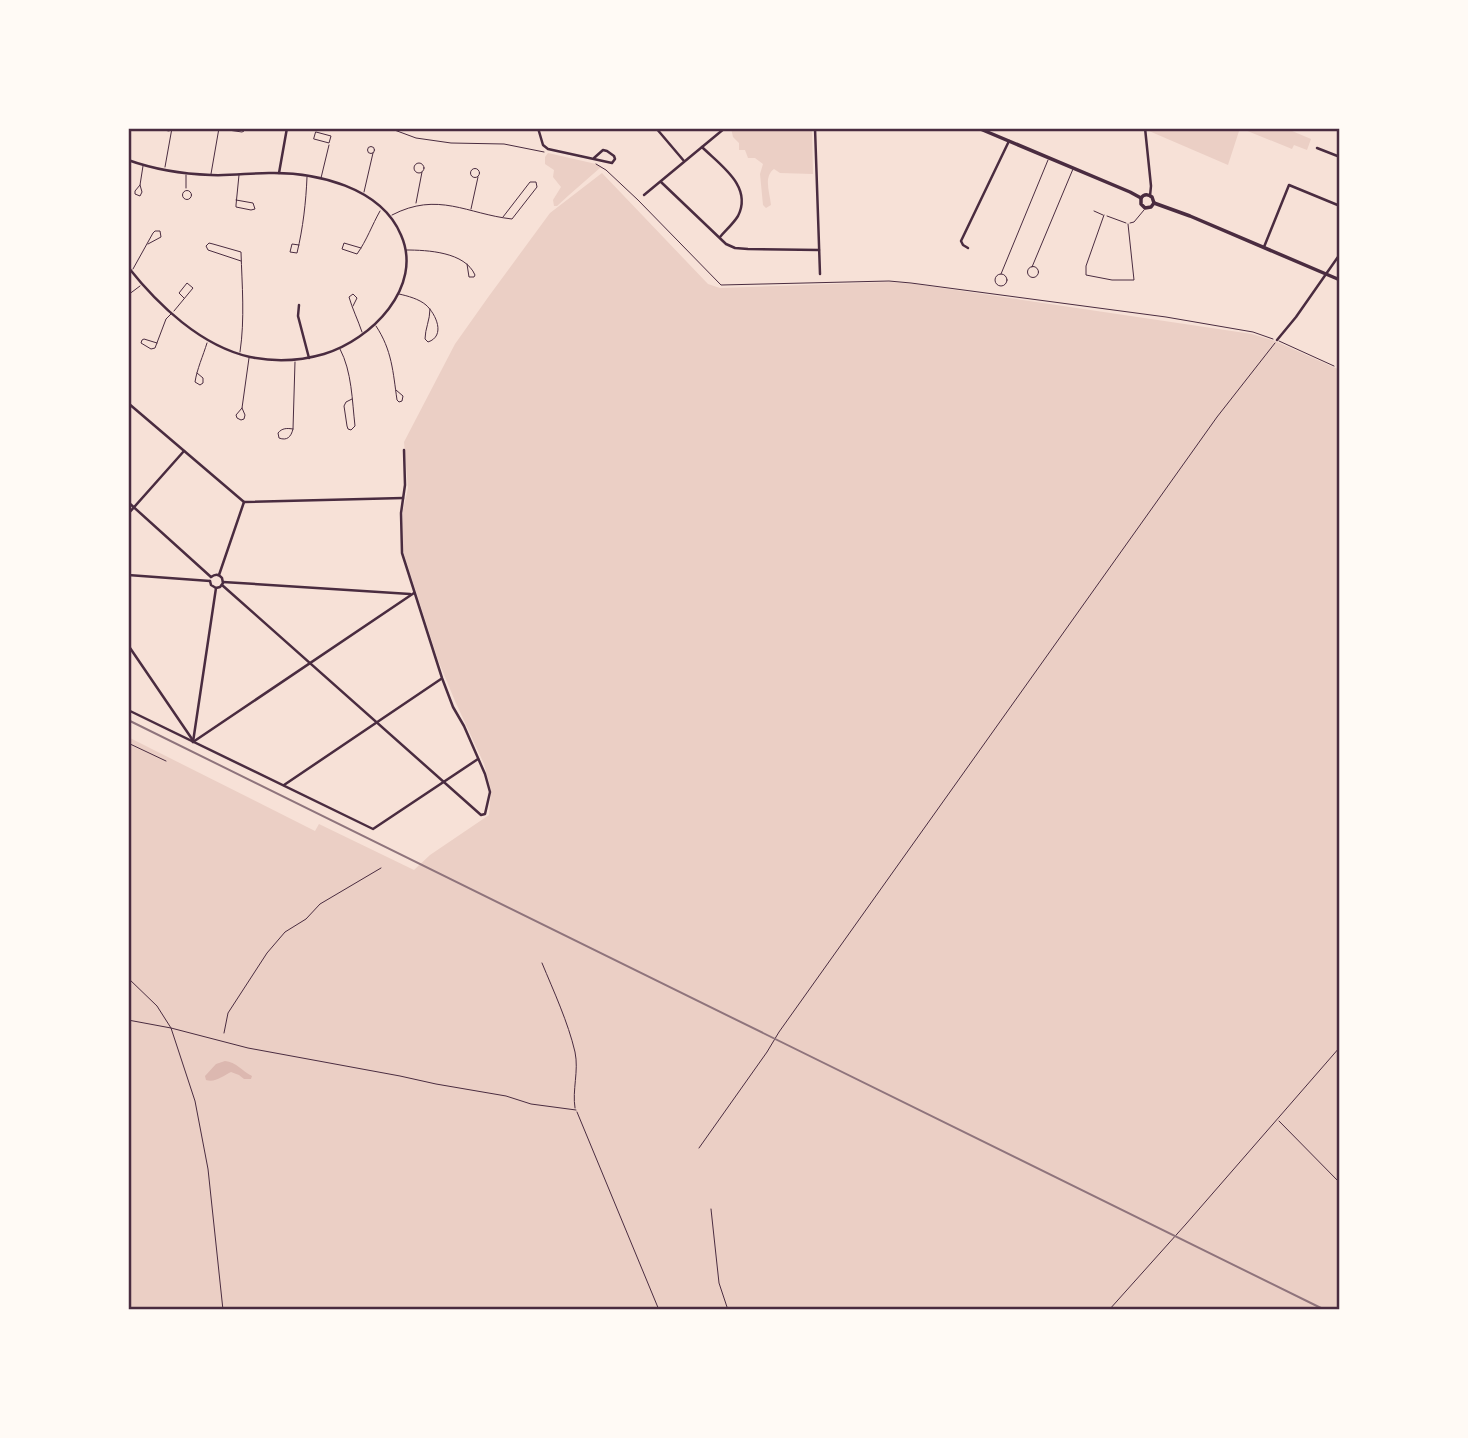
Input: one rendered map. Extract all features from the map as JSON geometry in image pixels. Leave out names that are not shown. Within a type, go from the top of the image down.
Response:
[{"type":"street","points":[[279,173],[287,128]]},
{"type":"street","points":[[538,128],[543,145],[548,149],[612,163],[615,159],[607,150],[594,158]]},
{"type":"street","points":[[656,128],[684,161]]},
{"type":"street","points":[[644,195],[725,128]]},
{"type":"street","points":[[815,128],[820,274]]},
{"type":"street","points":[[978,128],[1141,198]]},
{"type":"street","points":[[1145,128],[1150,196],[1154,203],[1340,280]]},
{"type":"street","points":[[968,248],[961,241],[1009,141]]},
{"type":"street","points":[[702,147],[736,180],[740,188],[740,210],[719,238]]},
{"type":"street","points":[[1317,148],[1340,157]]},
{"type":"street","points":[[128,160],[187,173],[279,173],[307,176],[347,187],[364,195],[390,216],[400,231],[406,250],[406,269],[398,294],[375,324],[340,348],[309,358],[278,360],[249,357],[208,340],[172,313],[128,267]]},
{"type":"street","points":[[661,182],[726,244],[736,248],[819,250]]},
{"type":"street","points":[[1264,247],[1289,185],[1340,205]]},
{"type":"street","points":[[1141,198],[1150,196]]},
{"type":"street","points":[[1141,198],[1140,204],[1145,208],[1154,203]]},
{"type":"street","points":[[1277,340],[1340,254]]},
{"type":"street","points":[[299,305],[298,316],[309,358]]},
{"type":"street","points":[[128,403],[244,502],[403,498]]},
{"type":"street","points":[[219,575],[223,583],[309,663],[483,815],[486,812],[489,792],[485,774],[442,678],[412,594],[402,553],[404,450]]},
{"type":"street","points":[[128,514],[184,451]]},
{"type":"street","points":[[128,502],[211,579],[211,585],[216,588]]},
{"type":"street","points":[[219,575],[244,502]]},
{"type":"street","points":[[128,575],[211,579],[219,575]]},
{"type":"street","points":[[193,742],[216,588],[223,583],[412,594]]},
{"type":"street","points":[[193,742],[412,594]]},
{"type":"street","points":[[128,645],[193,742]]},
{"type":"street","points":[[284,785],[442,678]]},
{"type":"street","points":[[128,710],[373,829],[478,759]]},
{"type":"lane","points":[[153,128],[171,132]]},
{"type":"lane","points":[[164,169],[172,128]]},
{"type":"lane","points":[[211,175],[219,128],[242,132],[245,128]]},
{"type":"lane","points":[[321,178],[331,136],[316,132],[314,139],[329,143]]},
{"type":"lane","points":[[364,195],[373,153]]},
{"type":"lane","points":[[1001,274],[1049,158]]},
{"type":"lane","points":[[140,186],[144,165]]},
{"type":"lane","points":[[1032,267],[1073,168]]},
{"type":"lane","points":[[415,205],[422,172]]},
{"type":"lane","points":[[186,190],[187,173]]},
{"type":"lane","points":[[236,200],[253,203],[255,209],[238,208],[236,205],[236,200],[239,175]]},
{"type":"lane","points":[[299,245],[307,176]]},
{"type":"lane","points":[[471,209],[478,177]]},
{"type":"lane","points":[[390,216],[415,205],[443,204],[503,217],[513,218],[537,187],[536,182],[530,182],[503,217]]},
{"type":"lane","points":[[1094,211],[1128,224],[1134,222],[1145,208]]},
{"type":"lane","points":[[361,248],[344,243],[342,249],[357,254],[361,248],[382,209]]},
{"type":"lane","points":[[1104,215],[1086,275],[1112,280],[1134,280],[1128,224]]},
{"type":"lane","points":[[240,354],[242,316],[241,252],[209,243],[206,246],[208,250],[241,261]]},
{"type":"lane","points":[[131,272],[148,244]]},
{"type":"lane","points":[[406,250],[439,253],[467,264]]},
{"type":"lane","points":[[128,295],[142,284]]},
{"type":"lane","points":[[398,294],[426,304],[430,309],[436,317],[436,337],[428,342],[425,340],[425,334],[430,309]]},
{"type":"lane","points":[[157,343],[166,320],[184,298]]},
{"type":"lane","points":[[353,306],[362,333]]},
{"type":"lane","points":[[375,324],[392,360],[396,390]]},
{"type":"lane","points":[[197,373],[208,340]]},
{"type":"lane","points":[[1277,340],[1334,366]]},
{"type":"lane","points":[[340,348],[346,363],[352,399],[355,426],[351,430],[346,426],[344,406],[352,399]]},
{"type":"lane","points":[[242,408],[249,357]]},
{"type":"lane","points":[[293,429],[295,359]]},
{"type":"path","points":[[389,128],[416,138],[451,143],[504,144],[548,153]]},
{"type":"path","points":[[596,164],[638,200],[721,285],[889,281],[911,283],[1166,317],[1253,332],[1277,340],[1209,428],[699,1148]]},
{"type":"path","points":[[128,743],[166,761]]},
{"type":"path","points":[[224,1033],[228,1013],[267,953],[285,932],[306,919],[320,904],[381,868]]},
{"type":"path","points":[[542,963],[575,1053],[576,1110],[659,1310]]},
{"type":"path","points":[[128,978],[157,1006],[171,1028],[195,1101],[208,1169],[223,1310]]},
{"type":"path","points":[[128,1020],[248,1048],[506,1096],[531,1104],[576,1110]]},
{"type":"path","points":[[1109,1310],[1340,1047]]},
{"type":"path","points":[[1277,1119],[1340,1183]]},
{"type":"path","points":[[711,1209],[719,1283],[728,1310]]},
{"type":"shaded area","points":[[731,128],[812,128],[813,174],[780,173],[774,169],[768,181],[771,205],[766,208],[763,205],[760,174],[763,164],[755,158],[748,158],[745,150],[739,150],[739,143],[733,137]]},
{"type":"shaded area","points":[[1149,128],[1240,128],[1228,165],[1149,131]]},
{"type":"shaded area","points":[[1240,128],[1285,128],[1311,139],[1307,150],[1294,145],[1292,149]]},
{"type":"shaded area","points":[[548,153],[601,167],[554,206],[553,200],[561,187],[553,177],[554,170],[545,164]]},
{"type":"shaded area","points":[[602,173],[708,284],[720,288],[890,282],[915,284],[1252,334],[1275,341],[1340,370],[1340,1310],[128,1310],[128,737],[315,831],[319,824],[414,870],[430,855],[489,815],[491,790],[484,764],[438,660],[403,551],[403,510],[408,488],[404,442],[455,344],[550,213]]},
{"type":"shaded area","points":[[225,1061],[252,1076],[251,1079],[244,1079],[231,1072],[216,1080],[206,1080],[205,1076],[216,1064]]},
{"type":"railway","points":[[128,720],[1325,1310]]}]
